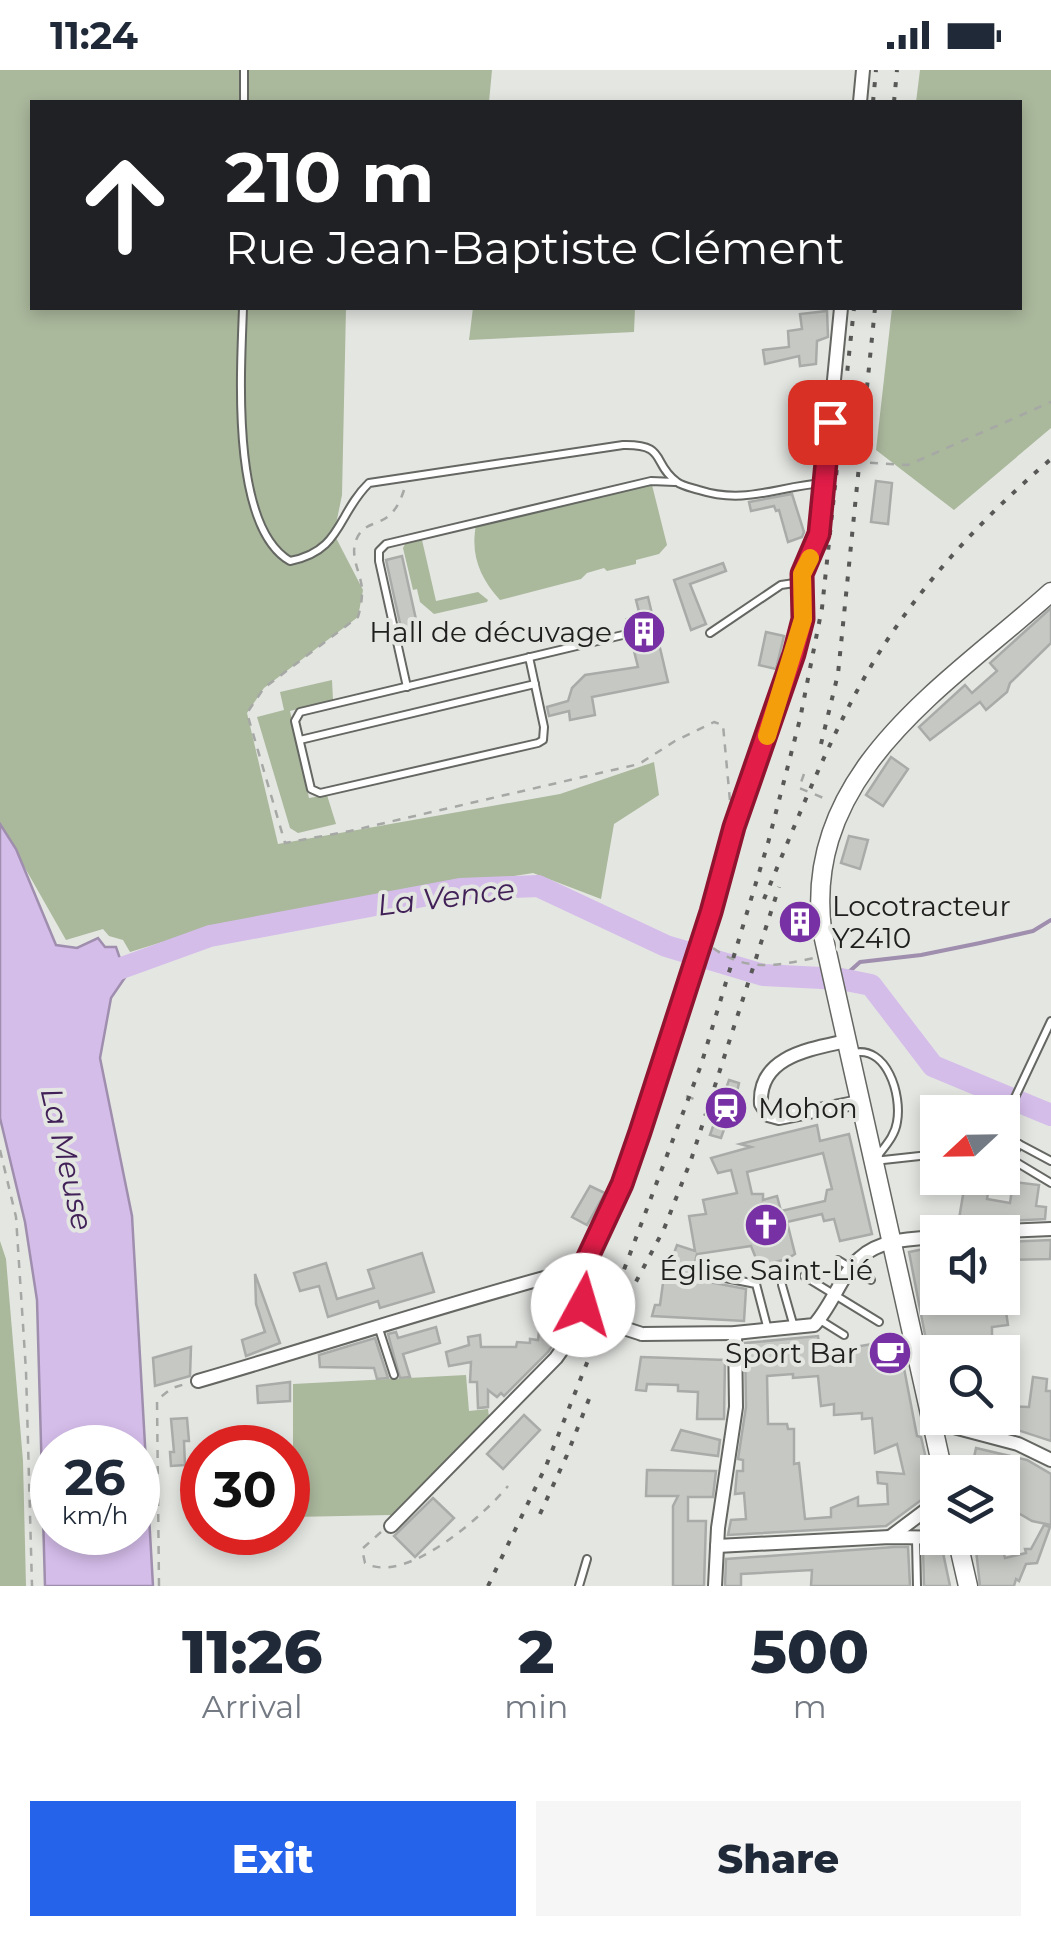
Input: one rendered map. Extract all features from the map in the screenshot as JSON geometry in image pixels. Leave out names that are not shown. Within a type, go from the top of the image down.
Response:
[{"type":"main road","points":[[920,1372],[829,962],[821,918],[823,871],[840,814],[877,748],[1051,592]]},
{"type":"main road","points":[[961,1555],[968,1586]]},
{"type":"street","points":[[860,100],[863,70]]},
{"type":"street","points":[[841,310],[819,534],[801,582],[803,619],[794,654],[734,827],[705,942],[691,973],[622,1184],[580,1274],[579,1294],[590,1316],[642,1334],[736,1334],[814,1325],[858,1258],[891,1242],[920,1239]]},
{"type":"street","points":[[848,1047],[780,1061],[765,1080],[762,1104],[768,1115],[779,1118],[859,1102]]},
{"type":"street","points":[[1020,1230],[1051,1229]]},
{"type":"street","points":[[198,1381],[492,1290],[570,1271],[580,1274]]},
{"type":"street","points":[[390,1526],[556,1358],[590,1316]]},
{"type":"street","points":[[715,1586],[736,1408],[736,1334]]},
{"type":"street","points":[[984,1435],[1018,1444],[1051,1460]]},
{"type":"street","points":[[890,1536],[920,1514]]},
{"type":"street","points":[[717,1546],[890,1536],[920,1538]]},
{"type":"lane","points":[[244,70],[244,100]]},
{"type":"lane","points":[[243,310],[241,391],[251,507],[280,555],[290,560],[307,558],[336,536],[354,498],[369,483],[642,444],[654,451],[676,482]]},
{"type":"lane","points":[[407,687],[378,561],[378,550],[386,544],[650,481],[676,482],[742,498],[824,482]]},
{"type":"lane","points":[[710,633],[781,586],[801,582]]},
{"type":"lane","points":[[529,658],[544,740],[320,793],[310,788],[296,721],[300,712],[627,634]]},
{"type":"lane","points":[[300,740],[535,684]]},
{"type":"lane","points":[[1015,1095],[1051,1022]]},
{"type":"lane","points":[[848,1047],[874,1055],[885,1066],[895,1092],[895,1132],[873,1162]]},
{"type":"lane","points":[[1020,1145],[1051,1161]]},
{"type":"lane","points":[[873,1162],[920,1156]]},
{"type":"lane","points":[[1020,1164],[1051,1183]]},
{"type":"lane","points":[[838,1260],[872,1280]]},
{"type":"lane","points":[[705,1274],[756,1284],[768,1331]]},
{"type":"lane","points":[[804,1276],[879,1322]]},
{"type":"lane","points":[[782,1285],[795,1328]]},
{"type":"lane","points":[[819,1320],[844,1335]]},
{"type":"lane","points":[[379,1328],[394,1375]]},
{"type":"lane","points":[[916,1538],[917,1586]]},
{"type":"lane","points":[[579,1586],[587,1559]]},
{"type":"path","points":[[826,460],[908,465],[1051,402]]},
{"type":"path","points":[[406,478],[398,508],[386,522],[369,526],[358,537],[354,554],[362,590],[358,617],[264,688],[247,714],[285,843],[638,764],[674,740],[714,722],[723,725],[734,827]]},
{"type":"path","points":[[804,774],[800,788],[826,799]]},
{"type":"path","points":[[705,942],[728,959],[761,968],[802,960]]},
{"type":"path","points":[[686,1096],[699,1101]]},
{"type":"path","points":[[0,1150],[16,1217],[26,1371],[32,1586]]},
{"type":"path","points":[[159,1586],[158,1400],[172,1388],[198,1381]]},
{"type":"path","points":[[390,1526],[362,1549],[365,1564],[377,1572],[404,1570],[444,1552],[481,1520],[508,1486]]},
{"type":"green space","points":[[0,70],[492,70],[489,100],[30,100],[30,310],[346,310],[342,495],[334,534],[363,590],[358,617],[264,688],[247,713],[278,844],[560,794],[654,762],[659,795],[614,824],[601,899],[533,873],[224,923],[130,952],[123,940],[109,936],[103,929],[66,940],[0,824]]},
{"type":"green space","points":[[920,70],[1051,70],[1051,428],[954,510],[876,450],[892,310],[1022,310],[1022,100],[916,100]]},
{"type":"green space","points":[[473,310],[635,310],[634,332],[469,340]]},
{"type":"green space","points":[[652,485],[667,545],[659,554],[636,560],[636,564],[607,571],[604,568],[581,579],[500,600],[487,584],[476,557],[476,525]]},
{"type":"green space","points":[[422,540],[436,601],[478,592],[487,602],[434,614],[420,602],[417,589],[413,590],[403,548]]},
{"type":"green space","points":[[332,680],[333,700],[290,711],[309,798],[327,795],[336,824],[298,833],[290,828],[257,717],[284,710],[280,692]]},
{"type":"green space","points":[[0,1241],[6,1259],[23,1461],[26,1586],[0,1586]]},
{"type":"green space","points":[[466,1375],[469,1411],[488,1409],[489,1417],[391,1515],[310,1517],[310,1425],[293,1425],[293,1384]]},
{"type":"water","name":"La Meuse","points":[[0,824],[16,849],[56,945],[77,948],[98,938],[105,947],[116,947],[126,976],[111,998],[100,1058],[132,1216],[144,1425],[40,1425],[37,1300],[25,1222],[0,1118]]},
{"type":"water","name":"La Meuse","points":[[44,1555],[151,1555],[153,1586],[45,1586]]},
{"type":"building","points":[[827,311],[828,337],[817,341],[816,364],[800,366],[799,356],[765,364],[763,350],[789,347],[788,331],[802,329],[800,314]]},
{"type":"building","points":[[876,481],[892,483],[888,524],[871,522]]},
{"type":"building","points":[[792,494],[804,532],[802,537],[788,542],[779,510],[774,506],[751,511],[749,502]]},
{"type":"building","points":[[402,556],[419,633],[403,637],[386,560]]},
{"type":"building","points":[[723,563],[726,571],[690,584],[706,624],[691,630],[674,580]]},
{"type":"building","points":[[648,597],[668,682],[592,697],[595,715],[570,720],[569,711],[549,716],[547,707],[568,701],[572,688],[585,675],[638,667],[631,639],[634,633],[627,619],[640,616],[636,600]]},
{"type":"building","points":[[1051,608],[1051,643],[1010,683],[1007,692],[986,710],[980,702],[930,740],[919,727],[965,685],[972,693],[997,671],[990,663]]},
{"type":"building","points":[[766,632],[784,636],[776,669],[759,665]]},
{"type":"building","points":[[891,757],[908,769],[883,806],[866,795]]},
{"type":"building","points":[[849,836],[868,840],[860,869],[841,863]]},
{"type":"building","name":"Mohon","points":[[729,1080],[739,1083],[731,1119],[728,1118],[721,1138],[710,1135]]},
{"type":"building","points":[[817,1125],[820,1141],[849,1134],[872,1234],[840,1241],[834,1219],[824,1221],[822,1214],[787,1222],[795,1254],[787,1259],[759,1266],[751,1246],[697,1254],[692,1274],[704,1281],[746,1289],[744,1321],[652,1316],[655,1305],[660,1305],[663,1283],[677,1245],[695,1251],[689,1216],[706,1214],[703,1200],[737,1193],[731,1170],[718,1173],[711,1158],[751,1147],[740,1144]],"holes":[[[823,1153],[832,1189],[827,1190],[825,1201],[781,1211],[777,1196],[763,1200],[763,1194],[752,1194],[747,1172]]]},
{"type":"building","points":[[1020,1183],[1039,1185],[1036,1206],[1046,1207],[1045,1219],[960,1215],[963,1195],[988,1195],[987,1199],[1010,1203],[1011,1195],[1020,1195]]},
{"type":"building","points":[[590,1186],[605,1193],[587,1225],[572,1217]]},
{"type":"building","points":[[1051,1240],[1050,1259],[1020,1260],[1020,1241]]},
{"type":"building","points":[[920,1250],[920,1309],[909,1252]]},
{"type":"building","points":[[422,1253],[434,1292],[380,1308],[378,1301],[328,1317],[319,1286],[300,1291],[294,1273],[326,1263],[337,1299],[374,1288],[368,1270]]},
{"type":"building","points":[[255,1274],[280,1343],[246,1356],[242,1340],[265,1332],[256,1304]]},
{"type":"building","points":[[562,1284],[573,1315],[570,1321],[560,1320],[557,1339],[548,1352],[504,1396],[501,1393],[497,1397],[488,1390],[488,1407],[478,1408],[477,1382],[470,1382],[471,1362],[449,1366],[446,1352],[469,1345],[468,1337],[480,1335],[481,1347],[516,1347],[517,1342],[538,1340],[541,1316],[548,1317],[551,1305],[545,1288]]},
{"type":"building","points":[[921,1315],[1006,1315],[1008,1325],[992,1327],[992,1335],[925,1335]]},
{"type":"building","points":[[436,1327],[440,1343],[403,1354],[410,1377],[400,1378],[388,1334],[396,1332],[398,1338]]},
{"type":"building","points":[[818,1336],[820,1353],[899,1342],[917,1436],[921,1437],[925,1455],[920,1455],[920,1501],[886,1526],[728,1535],[731,1520],[746,1519],[744,1493],[735,1494],[737,1471],[743,1471],[743,1460],[738,1459],[746,1407],[745,1343]],"holes":[[[767,1376],[818,1376],[821,1406],[834,1404],[834,1415],[862,1413],[862,1419],[872,1418],[875,1453],[897,1444],[904,1474],[877,1472],[878,1483],[887,1484],[888,1504],[858,1506],[858,1497],[831,1508],[831,1517],[805,1519],[799,1463],[794,1464],[794,1429],[788,1429],[787,1424],[768,1424]]]},
{"type":"building","points":[[375,1338],[388,1378],[377,1379],[374,1368],[320,1367],[319,1355]]},
{"type":"building","points":[[191,1347],[190,1376],[155,1386],[153,1358]]},
{"type":"building","points":[[641,1357],[725,1360],[724,1419],[697,1419],[698,1392],[678,1391],[678,1385],[647,1384],[646,1391],[636,1390]]},
{"type":"building","points":[[1033,1377],[1047,1379],[1046,1391],[1051,1391],[1051,1441],[1020,1431],[1020,1407],[1029,1407]]},
{"type":"building","points":[[290,1382],[290,1401],[258,1403],[257,1386]]},
{"type":"building","points":[[524,1415],[540,1430],[503,1469],[487,1454]]},
{"type":"building","points":[[187,1418],[188,1425],[180,1425],[180,1465],[171,1466],[171,1419]]},
{"type":"building","points":[[681,1430],[720,1440],[718,1456],[672,1450]]},
{"type":"building","points":[[976,1448],[1006,1455],[975,1455]]},
{"type":"building","points":[[1020,1458],[1051,1474],[1051,1525],[1020,1514]]},
{"type":"building","points":[[647,1470],[716,1471],[713,1497],[688,1497],[688,1521],[706,1521],[704,1586],[673,1586],[673,1506],[678,1496],[646,1496]]},
{"type":"building","points":[[433,1498],[454,1518],[415,1557],[394,1536]]},
{"type":"building","points":[[1044,1525],[1050,1527],[1037,1563],[1026,1564],[1014,1586],[980,1586],[977,1555],[1005,1558],[1031,1549]]},
{"type":"building","points":[[908,1547],[910,1586],[811,1586],[812,1570],[741,1574],[741,1586],[725,1586],[726,1559]]},
{"type":"building","points":[[923,1555],[943,1555],[950,1586],[924,1586]]},
{"type":"waterway","name":"La Vence","points":[[94,978],[210,936],[460,889],[538,886],[666,946],[763,975],[841,979],[871,985],[933,1066],[1051,1115]]},
{"type":"waterway","points":[[841,979],[860,962],[980,943],[1033,931],[1051,920]]},
{"type":"railway","points":[[873,100],[876,70]]},
{"type":"railway","points":[[894,100],[897,70]]},
{"type":"railway","points":[[488,1586],[546,1466],[625,1267],[701,1065],[768,843],[800,719],[822,608],[854,310]]},
{"type":"railway","points":[[821,744],[838,674],[875,310]]},
{"type":"railway","points":[[764,899],[834,737],[884,645],[961,546],[1051,459]]},
{"type":"railway","points":[[622,1308],[664,1229],[691,1160],[779,887]]},
{"type":"railway","points":[[540,1514],[589,1399]]},
{"type":"slow traffic","points":[[767,736],[803,619],[801,582],[810,558]]},
{"type":"place","name":"Hall de décuvage","points":[[644,632]]},
{"type":"place","name":"Locotracteur Y2410","points":[[800,922]]},
{"type":"place","name":"Mohon","points":[[726,1108]]},
{"type":"place","name":"Église Saint-Lié","points":[[766,1225]]},
{"type":"place","name":"Sport Bar","points":[[890,1353]]},
{"type":"route","points":[[583,1305],[577,1282],[622,1184],[640,1132],[711,912],[734,827],[794,654],[803,619],[802,574],[819,534],[830,422]]}]
